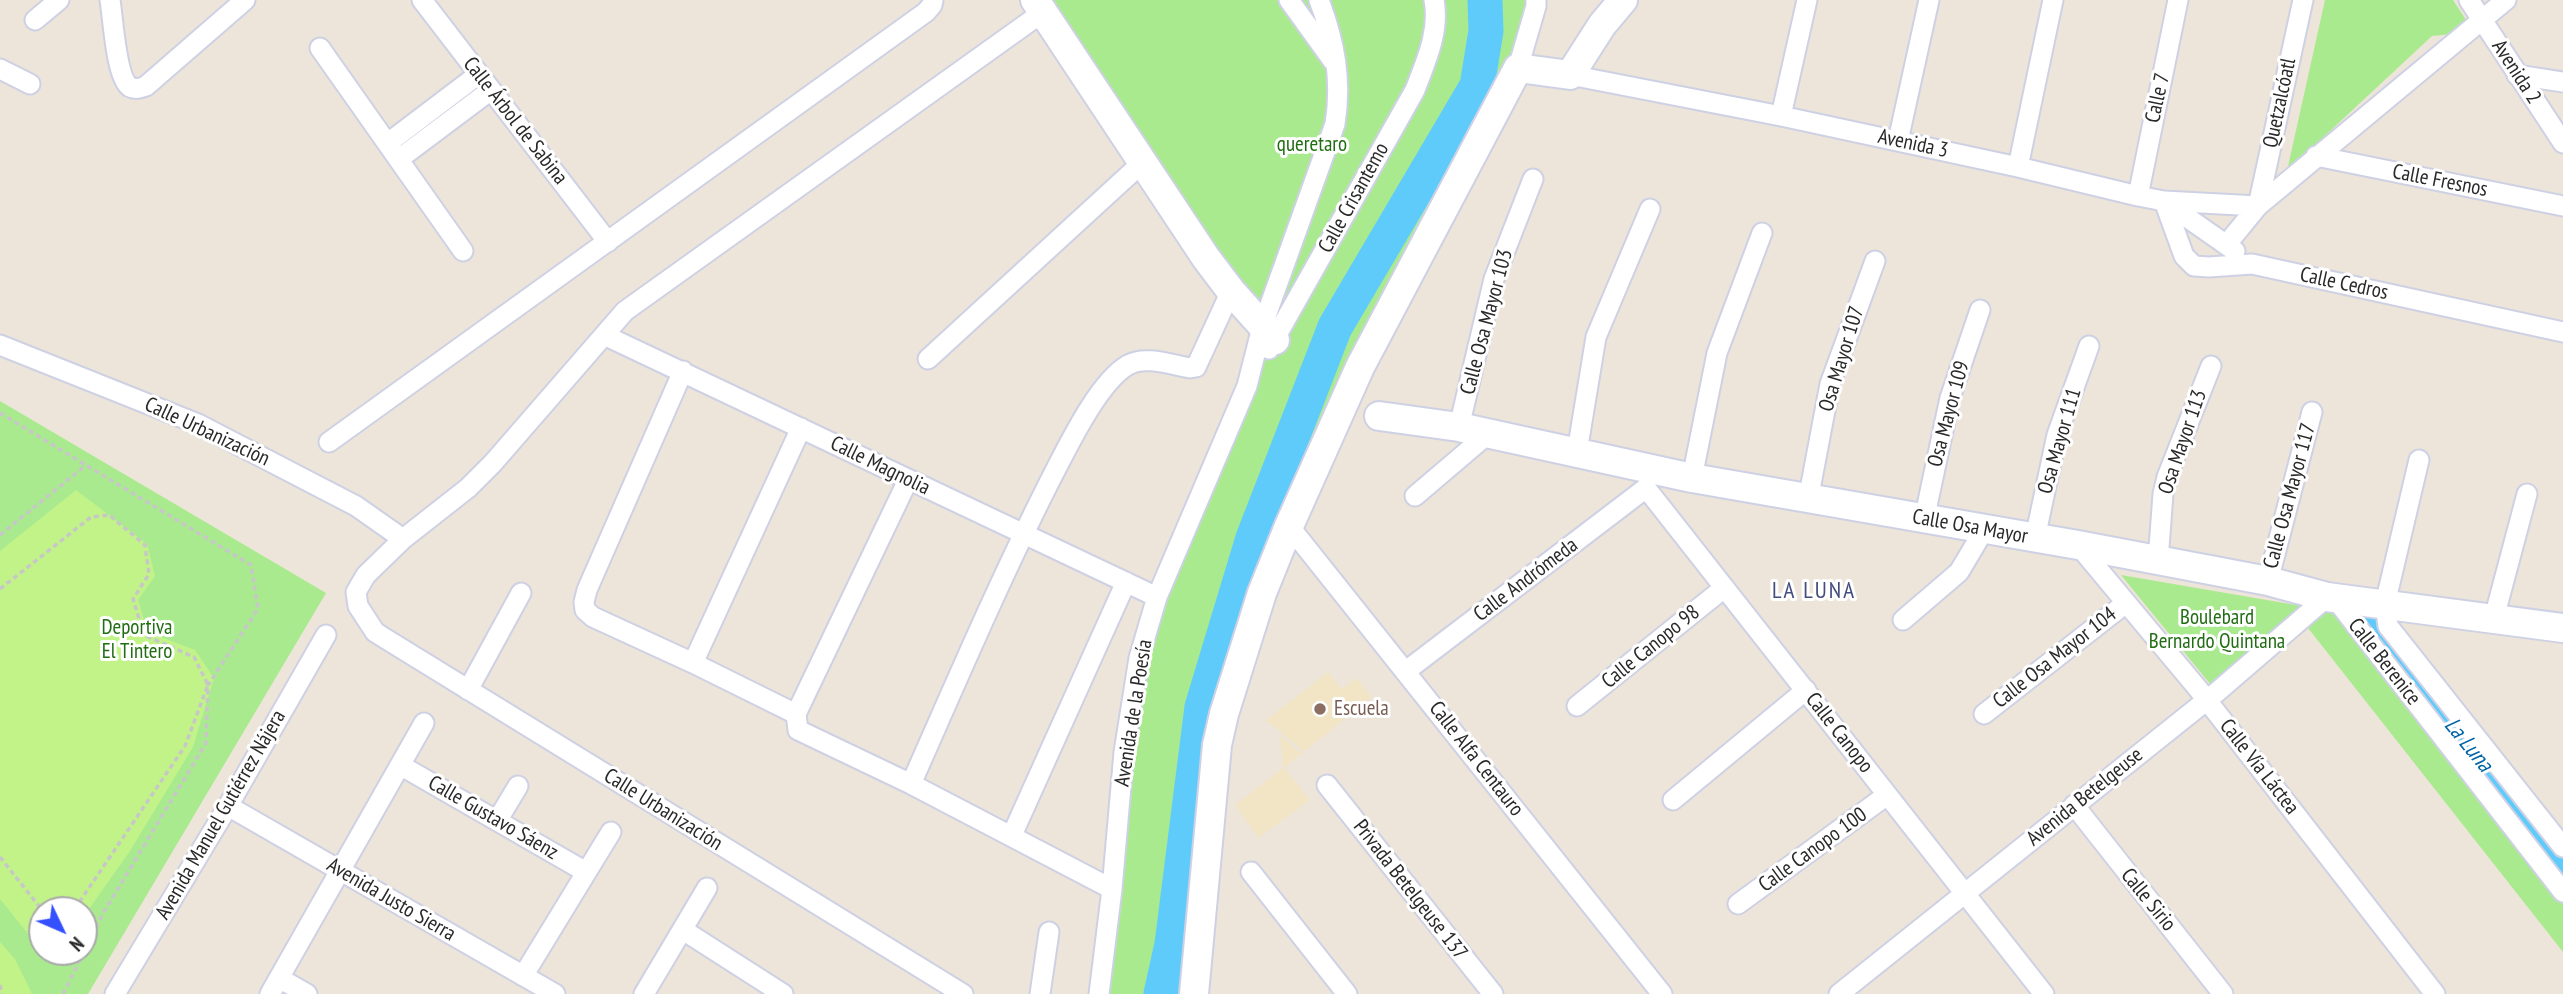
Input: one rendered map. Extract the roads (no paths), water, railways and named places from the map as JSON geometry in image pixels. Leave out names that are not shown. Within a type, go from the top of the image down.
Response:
[{"type":"street","points":[[35,20],[59,0]]},
{"type":"street","points":[[110,0],[122,75],[130,87],[137,89],[146,86],[245,0]]},
{"type":"street","name":"Calle Árbol de Sabina","points":[[422,0],[608,242]]},
{"type":"street","points":[[329,442],[926,12],[933,0]]},
{"type":"street","points":[[1289,0],[1336,64]]},
{"type":"street","points":[[1268,333],[1335,124],[1339,96],[1336,64],[1331,31],[1320,0]]},
{"type":"street","name":"Calle Crisantemo","points":[[1268,333],[1415,90],[1430,50],[1437,14],[1434,0]]},
{"type":"street","points":[[1194,994],[1204,871],[1222,724],[1262,593],[1360,366],[1518,68],[1536,0]]},
{"type":"street","points":[[1518,68],[1570,75],[1602,25],[1623,0]]},
{"type":"street","points":[[1782,116],[1807,0]]},
{"type":"street","points":[[1898,141],[1929,0]]},
{"type":"street","points":[[2018,167],[2053,0]]},
{"type":"street","name":"Calle 7","points":[[2138,196],[2178,0]]},
{"type":"street","name":"Quetzalcóatl","points":[[2258,206],[2302,0]]},
{"type":"street","name":"Avenida 2","points":[[2469,0],[2563,144]]},
{"type":"street","points":[[2226,245],[2258,206],[2505,0]]},
{"type":"street","points":[[403,539],[468,488],[494,463],[625,311],[1039,6],[1206,258],[1268,333]]},
{"type":"street","points":[[320,48],[463,251]]},
{"type":"street","points":[[0,69],[30,84]]},
{"type":"street","points":[[394,151],[479,74]]},
{"type":"street","name":"Avenida 3","points":[[1570,75],[1782,116],[2164,201],[2258,206]]},
{"type":"street","points":[[2517,75],[2563,82]]},
{"type":"street","points":[[394,151],[491,90]]},
{"type":"street","name":"Calle Fresnos","points":[[2316,156],[2563,206]]},
{"type":"street","points":[[928,359],[1143,162]]},
{"type":"street","name":"Calle Osa Mayor 103","points":[[1459,427],[1494,279],[1533,179]]},
{"type":"street","points":[[2164,201],[2252,264]]},
{"type":"street","name":"Calle Cedros","points":[[2164,201],[2188,262],[2193,266],[2252,264],[2563,332]]},
{"type":"street","points":[[1577,452],[1596,337],[1650,209]]},
{"type":"street","points":[[1692,478],[1717,353],[1762,233]]},
{"type":"street","name":"Osa Mayor 107","points":[[1808,499],[1830,384],[1875,261]]},
{"type":"street","points":[[911,784],[1022,535],[1080,424],[1112,378],[1127,365],[1140,360],[1196,367],[1231,291]]},
{"type":"street","name":"Osa Mayor 109","points":[[1924,520],[1950,398],[1980,310]]},
{"type":"street","name":"Avenida de la Poesía","points":[[1099,994],[1112,889],[1124,751],[1139,658],[1157,597],[1268,333]]},
{"type":"street","name":"Calle Magnolia","points":[[604,335],[1157,597]]},
{"type":"street","name":"Calle Urbanización","points":[[0,345],[198,424],[356,506],[403,539],[366,575],[356,592],[358,606],[375,632],[963,994]]},
{"type":"street","name":"Osa Mayor 111","points":[[2035,538],[2057,435],[2089,346]]},
{"type":"street","name":"Osa Mayor 113","points":[[2158,561],[2167,477],[2211,366]]},
{"type":"street","points":[[683,371],[584,602],[585,610],[593,617],[796,714]]},
{"type":"street","name":"Calle Osa Mayor 117","points":[[2268,581],[2312,412]]},
{"type":"street","name":"Calle Osa Mayor","points":[[1379,416],[1459,427],[1577,452],[1649,479],[1692,478],[2078,545],[2268,581],[2331,597],[2494,618],[2558,633]]},
{"type":"street","points":[[693,663],[801,428]]},
{"type":"street","points":[[1415,496],[1489,433]]},
{"type":"street","points":[[2385,604],[2419,460]]},
{"type":"street","name":"Calle Canopo","points":[[1649,479],[1724,588],[2044,994]]},
{"type":"street","name":"Calle Andrómeda","points":[[1406,671],[1649,479]]},
{"type":"street","points":[[908,480],[796,714],[799,730],[1012,835],[1112,889]]},
{"type":"street","points":[[2494,618],[2527,494]]},
{"type":"street","name":"Calle Alfa Centauro","points":[[1289,526],[1662,994]]},
{"type":"street","points":[[1903,620],[1959,572],[1984,530]]},
{"type":"street","name":"Calle Vía Láctea","points":[[2078,545],[2207,700],[2435,994]]},
{"type":"street","points":[[1012,835],[1126,582]]},
{"type":"street","name":"Calle Canopo 98","points":[[1577,706],[1724,588]]},
{"type":"street","points":[[468,690],[521,593]]},
{"type":"street","name":"Calle Berenice","points":[[2331,597],[2563,892]]},
{"type":"street","name":"Avenida Betelgeuse","points":[[1839,994],[1860,987],[1965,894],[2331,597]]},
{"type":"street","name":"Calle Osa Mayor 104","points":[[1984,714],[2126,603]]},
{"type":"street","name":"Calle Berenice","points":[[2385,604],[2388,626],[2563,847]]},
{"type":"street","name":"Avenida Manuel Gutiérrez Nájera","points":[[115,994],[228,806],[326,635]]},
{"type":"street","points":[[1673,800],[1805,690]]},
{"type":"street","points":[[307,994],[275,986],[424,723]]},
{"type":"street","name":"Calle Gustavo Sáenz","points":[[400,765],[586,872]]},
{"type":"street","name":"Privada Betelgeuse 137","points":[[1327,785],[1493,994]]},
{"type":"street","points":[[497,821],[518,786]]},
{"type":"street","name":"Calle Canopo 100","points":[[1738,904],[1887,795]]},
{"type":"street","name":"Calle Sirio","points":[[2074,805],[2223,994]]},
{"type":"street","name":"Avenida Justo Sierra","points":[[228,806],[555,994]]},
{"type":"street","points":[[523,976],[611,832]]},
{"type":"street","points":[[1251,872],[1347,994]]},
{"type":"street","points":[[644,994],[707,888]]},
{"type":"street","points":[[682,930],[783,994]]},
{"type":"street","points":[[1040,994],[1049,932]]},
{"type":"waterway","points":[[1161,994],[1172,944],[1202,707],[1253,538],[1335,327],[1477,86],[1486,31],[1485,0]]},
{"type":"waterway","name":"La Luna","points":[[2373,626],[2563,864]]},
{"type":"place","name":"Escuela","points":[[1320,709]]},
{"type":"district","name":"LA LUNA","points":[[1814,591]]},
{"type":"park label","name":"queretaro","points":[[1312,145]]},
{"type":"park label","name":"Boulebard Bernardo Quintana","points":[[2217,630]]},
{"type":"park label","name":"Deportiva El Tintero","points":[[137,640]]}]
